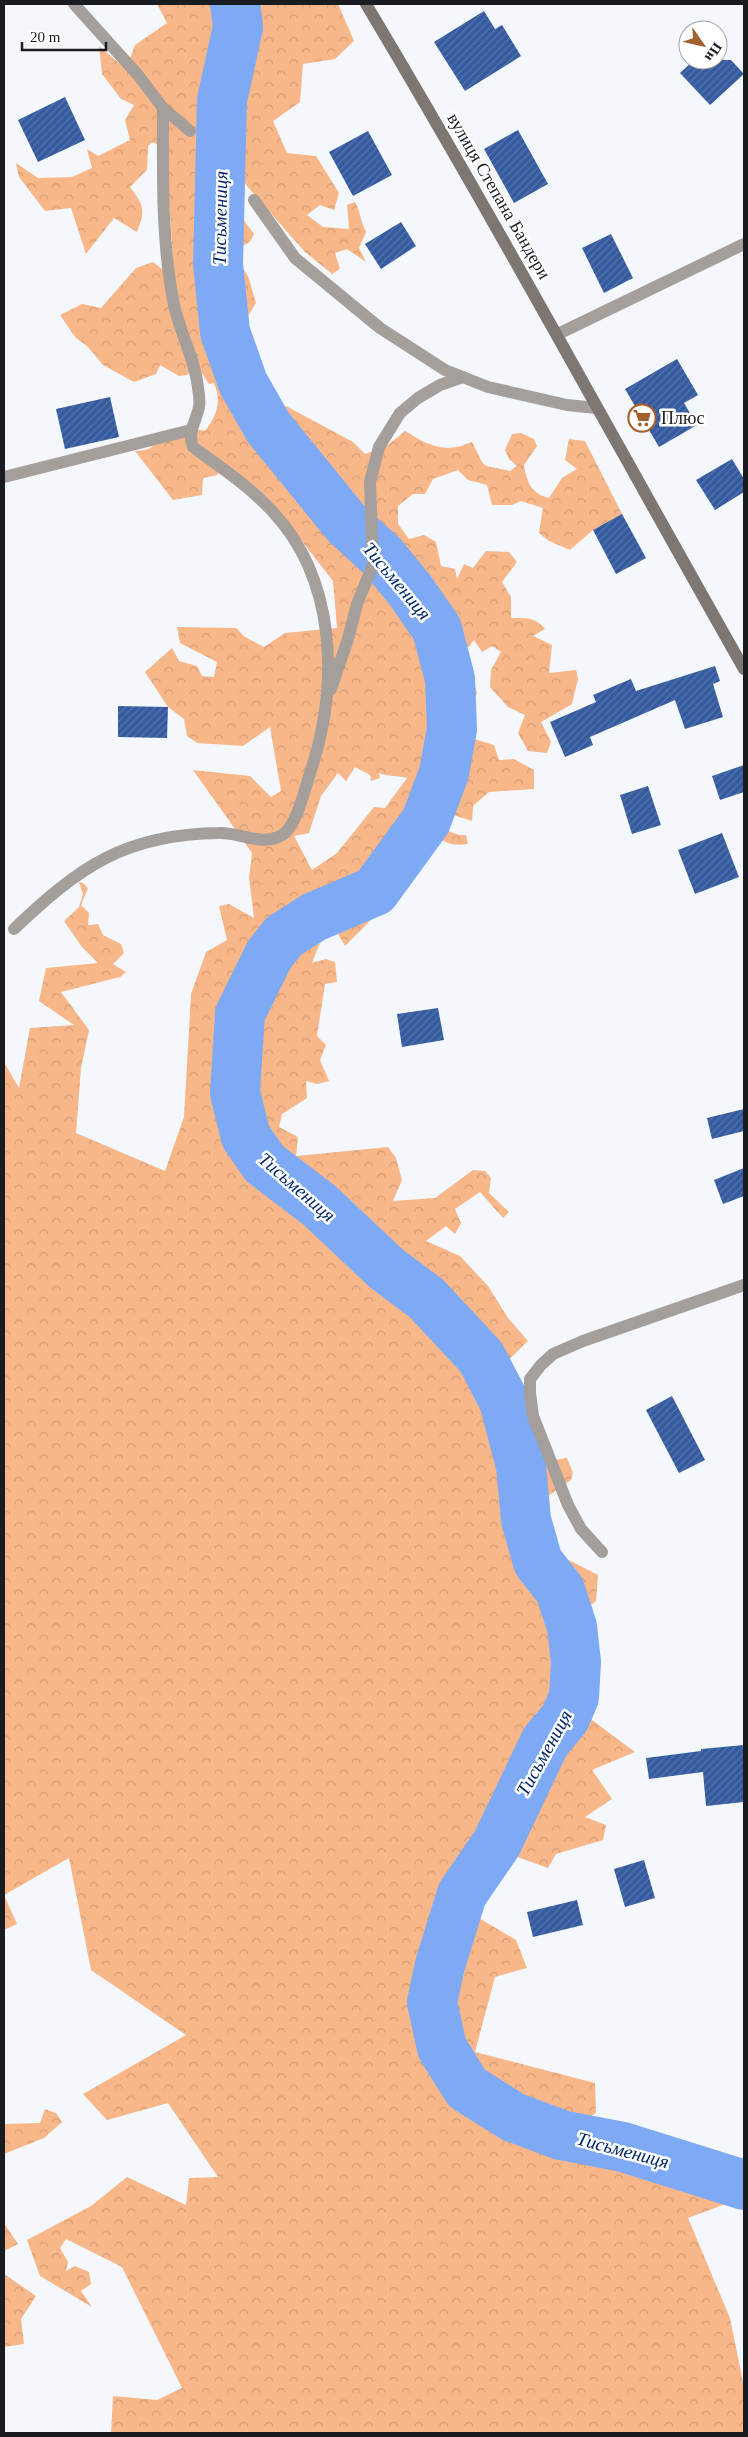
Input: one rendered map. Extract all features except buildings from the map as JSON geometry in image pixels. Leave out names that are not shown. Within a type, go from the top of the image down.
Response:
[{"type":"main road","name":"вулиця Степана Бандери","points":[[366,4],[558,334],[596,408],[744,668]]},
{"type":"street","points":[[74,4],[138,75],[163,108],[190,131]]},
{"type":"street","points":[[163,108],[166,248],[174,306],[191,355],[198,387],[199,406],[190,439],[193,447],[250,490],[272,511],[294,537],[309,566],[321,597],[325,623],[328,696]]},
{"type":"street","points":[[254,200],[294,258],[380,328],[445,370],[488,387],[549,401],[596,408]]},
{"type":"street","points":[[558,334],[744,244]]},
{"type":"street","points":[[14,929],[49,895],[78,873],[108,854],[169,837],[201,833],[224,833],[258,840],[273,840],[284,834],[293,821],[315,757],[328,696],[348,639],[357,604],[373,565],[370,482],[379,447],[400,413],[418,398],[440,385],[464,377]]},
{"type":"street","points":[[4,477],[191,430]]},
{"type":"street","points":[[602,1552],[581,1529],[568,1505],[533,1416],[530,1379],[541,1364],[554,1354],[583,1341],[744,1285]]},
{"type":"green space","points":[[157,4],[338,4],[354,41],[335,59],[303,64],[300,102],[273,121],[287,153],[316,156],[339,193],[334,210],[320,205],[307,215],[323,227],[349,229],[347,205],[355,202],[366,232],[359,248],[366,262],[347,249],[335,253],[340,269],[332,274],[304,251],[240,178],[233,190],[243,200],[237,211],[254,234],[250,242],[242,246],[238,257],[226,243],[226,256],[230,266],[242,267],[248,276],[256,303],[235,337],[247,355],[247,366],[266,377],[257,390],[269,402],[273,418],[286,406],[353,442],[365,454],[388,445],[405,431],[437,447],[462,446],[472,442],[485,465],[510,471],[517,466],[509,459],[505,450],[512,434],[521,433],[534,439],[537,446],[524,465],[528,482],[534,490],[549,498],[562,478],[577,469],[565,460],[569,439],[585,441],[622,514],[593,530],[570,550],[549,541],[539,533],[543,508],[521,501],[512,505],[492,505],[487,485],[468,480],[458,470],[433,479],[425,494],[413,494],[398,506],[398,524],[409,539],[424,535],[436,542],[441,566],[455,569],[457,579],[464,564],[473,568],[486,551],[509,552],[517,562],[502,582],[511,597],[511,618],[530,619],[542,625],[545,629],[533,636],[552,645],[549,673],[576,670],[578,679],[572,704],[541,722],[551,742],[547,753],[528,751],[518,733],[525,715],[508,707],[490,687],[491,670],[501,652],[492,646],[482,652],[474,640],[457,661],[471,672],[477,693],[463,730],[471,738],[494,745],[499,760],[514,759],[534,770],[534,789],[489,792],[473,806],[472,821],[431,808],[444,828],[460,835],[466,835],[468,844],[450,844],[416,819],[418,845],[386,862],[394,897],[345,946],[334,927],[322,938],[312,963],[326,959],[335,962],[337,982],[325,984],[317,1036],[326,1045],[320,1060],[329,1081],[317,1084],[306,1081],[307,1098],[282,1114],[279,1127],[298,1137],[296,1156],[388,1147],[396,1158],[402,1180],[393,1201],[435,1198],[473,1170],[485,1171],[491,1178],[489,1193],[509,1212],[503,1218],[480,1192],[455,1209],[461,1223],[455,1234],[446,1226],[426,1241],[460,1256],[488,1286],[508,1318],[528,1341],[477,1391],[501,1439],[540,1462],[567,1458],[573,1473],[571,1480],[541,1501],[520,1535],[598,1575],[596,1601],[558,1633],[600,1652],[592,1720],[635,1752],[592,1770],[612,1799],[585,1817],[606,1825],[603,1840],[556,1854],[548,1868],[509,1854],[472,1914],[516,1940],[527,1968],[495,1977],[475,2052],[595,2083],[596,2113],[584,2120],[476,2076],[457,2092],[487,2114],[552,2139],[744,2197],[688,2218],[730,2318],[744,2387],[744,2433],[111,2433],[113,2396],[157,2400],[182,2388],[122,2267],[66,2239],[60,2248],[68,2262],[66,2271],[75,2266],[89,2272],[91,2284],[81,2291],[92,2307],[40,2276],[27,2240],[91,2206],[127,2177],[186,2205],[189,2178],[218,2177],[168,2103],[107,2120],[83,2094],[186,2035],[91,1970],[69,1858],[4,1895],[4,1062],[19,1088],[30,1028],[74,1025],[39,1001],[46,968],[98,963],[82,947],[64,921],[79,907],[83,894],[79,882],[83,883],[88,888],[81,905],[89,913],[88,925],[98,924],[103,935],[121,944],[124,953],[113,964],[126,972],[120,977],[61,992],[89,1030],[81,1068],[76,1133],[165,1171],[184,1117],[191,994],[206,952],[227,940],[219,906],[229,904],[254,918],[249,878],[252,853],[193,770],[250,776],[271,797],[281,791],[270,727],[243,746],[197,743],[187,736],[184,719],[168,707],[145,672],[172,648],[179,661],[197,666],[202,676],[214,677],[217,662],[180,643],[177,627],[236,628],[245,637],[264,647],[285,633],[337,628],[333,581],[298,536],[225,466],[217,475],[203,478],[202,495],[173,500],[135,451],[150,448],[161,439],[174,433],[185,430],[205,431],[213,419],[217,408],[218,396],[214,383],[209,384],[196,364],[187,375],[179,376],[160,365],[156,374],[134,382],[103,365],[87,346],[76,338],[60,315],[82,304],[101,308],[136,268],[153,262],[174,278],[166,150],[153,142],[148,146],[147,170],[130,187],[139,199],[142,209],[137,232],[114,218],[86,254],[71,208],[45,211],[19,177],[16,163],[38,178],[72,177],[92,168],[87,149],[98,156],[130,140],[125,120],[134,105],[121,99],[102,74],[99,46],[126,69],[135,45],[167,23]],"holes":[[[435,676],[455,678],[452,714],[440,738]],[[355,767],[370,775],[371,781],[380,778],[379,773],[407,778],[385,808],[374,807],[337,853],[312,870],[294,836],[309,833],[321,796],[338,773],[346,781]]]},
{"type":"green space","points":[[4,1895],[17,1924],[4,1930]]},
{"type":"green space","points":[[45,2109],[56,2113],[62,2122],[44,2138],[4,2154],[4,2124],[40,2123]]},
{"type":"green space","points":[[4,2223],[18,2244],[4,2251]]},
{"type":"green space","points":[[4,2274],[36,2296],[21,2319],[24,2344],[4,2347]]},
{"type":"waterway","name":"Тисьмениця","points":[[235,4],[238,27],[222,100],[218,264],[225,332],[243,383],[268,427],[346,523],[383,557],[410,590],[437,629],[450,679],[452,729],[444,773],[426,821],[375,891],[314,917],[284,936],[269,955],[240,1014],[235,1093],[246,1137],[265,1164],[319,1205],[387,1269],[426,1298],[481,1357],[504,1401],[521,1466],[526,1520],[538,1562],[560,1590],[572,1627],[576,1662],[574,1697],[565,1718],[545,1742],[497,1843],[462,1894],[440,1965],[432,2002],[442,2048],[467,2088],[513,2117],[561,2135],[623,2147],[744,2185]]},
{"type":"place","name":"Плюс","points":[[642,418]]}]
